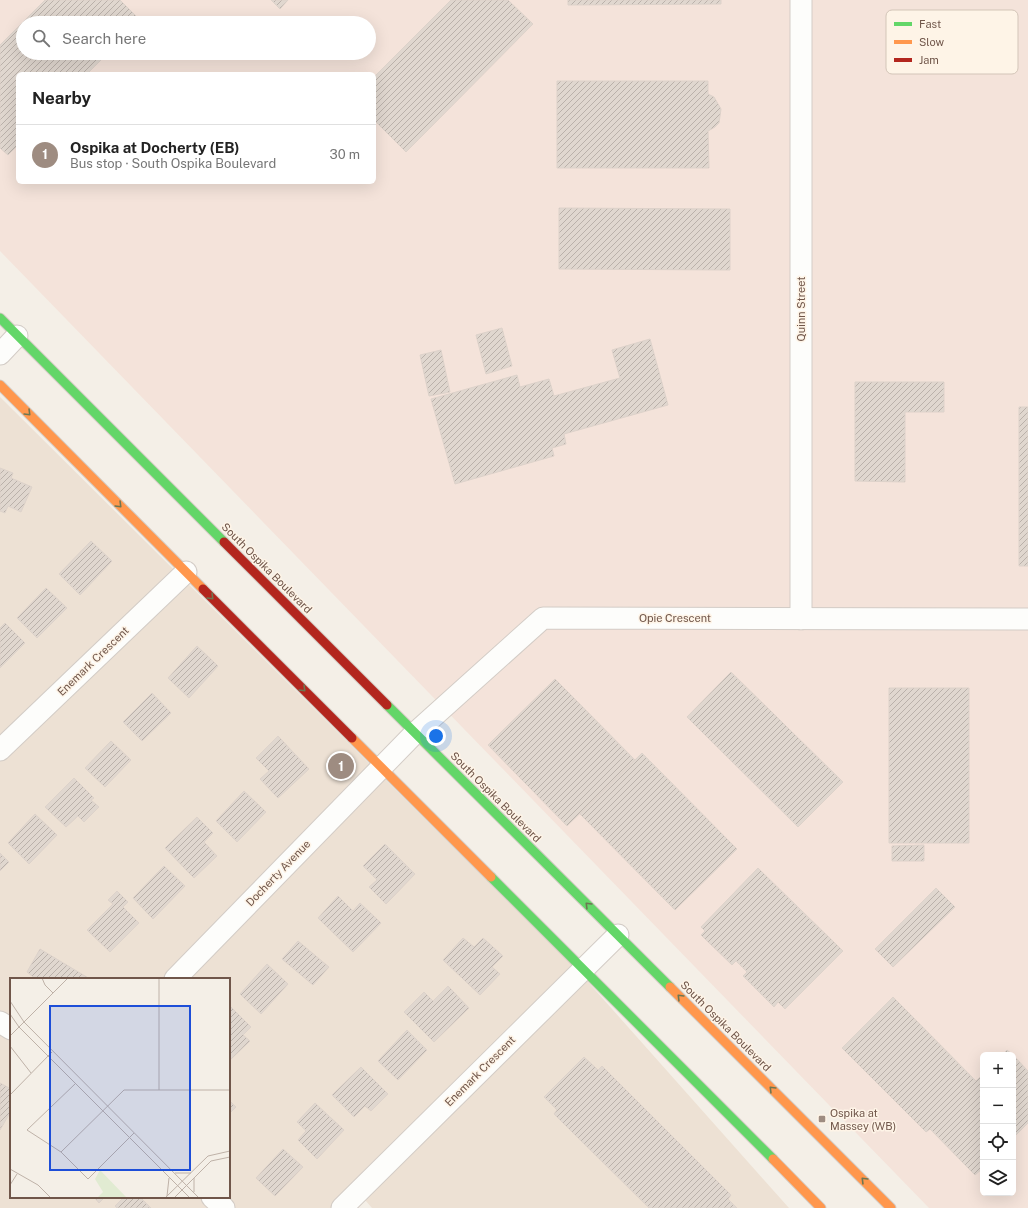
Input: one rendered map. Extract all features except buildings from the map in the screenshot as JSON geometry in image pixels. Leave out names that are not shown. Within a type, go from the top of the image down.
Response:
[{"type":"main road","name":"South Ospika Boulevard","points":[[0,318],[891,1208]]},
{"type":"main road","points":[[0,385],[821,1208]]},
{"type":"street","name":"Quinn Street","points":[[801,0],[801,618]]},
{"type":"street","points":[[0,354],[17,336]]},
{"type":"street","name":"Enemark Crescent","points":[[0,750],[186,572]]},
{"type":"street","name":"Opie Crescent","points":[[382,768],[415,733],[543,618],[1028,619]]},
{"type":"street","name":"Docherty Avenue","points":[[176,978],[382,768]]},
{"type":"street","name":"Enemark Crescent","points":[[342,1208],[618,935]]},
{"type":"street","points":[[0,1022],[10,1028]]},
{"type":"street","points":[[213,1198],[224,1208]]},
{"type":"shaded area","points":[[0,0],[1028,0],[1028,1208],[929,1208],[0,251]]},
{"type":"shaded area","points":[[0,397],[580,973],[789,1208],[372,1208],[359,1193],[344,1208],[0,1208]]},
{"type":"traffic: fast","points":[[0,318],[224,542]]},
{"type":"traffic: fast","points":[[387,705],[670,987]]},
{"type":"traffic: fast","points":[[491,877],[773,1159]]},
{"type":"traffic: slow","points":[[0,385],[203,589]]},
{"type":"traffic: slow","points":[[352,738],[491,877]]},
{"type":"traffic: slow","points":[[670,987],[891,1208]]},
{"type":"traffic: slow","points":[[773,1159],[821,1208]]},
{"type":"traffic: jam","points":[[224,542],[387,705]]},
{"type":"traffic: jam","points":[[203,589],[352,738]]},
{"type":"place","name":"Ospika at Docherty (EB)","points":[[341,766]]},
{"type":"place","name":"Ospika at Massey (WB)","points":[[822,1119]]}]
